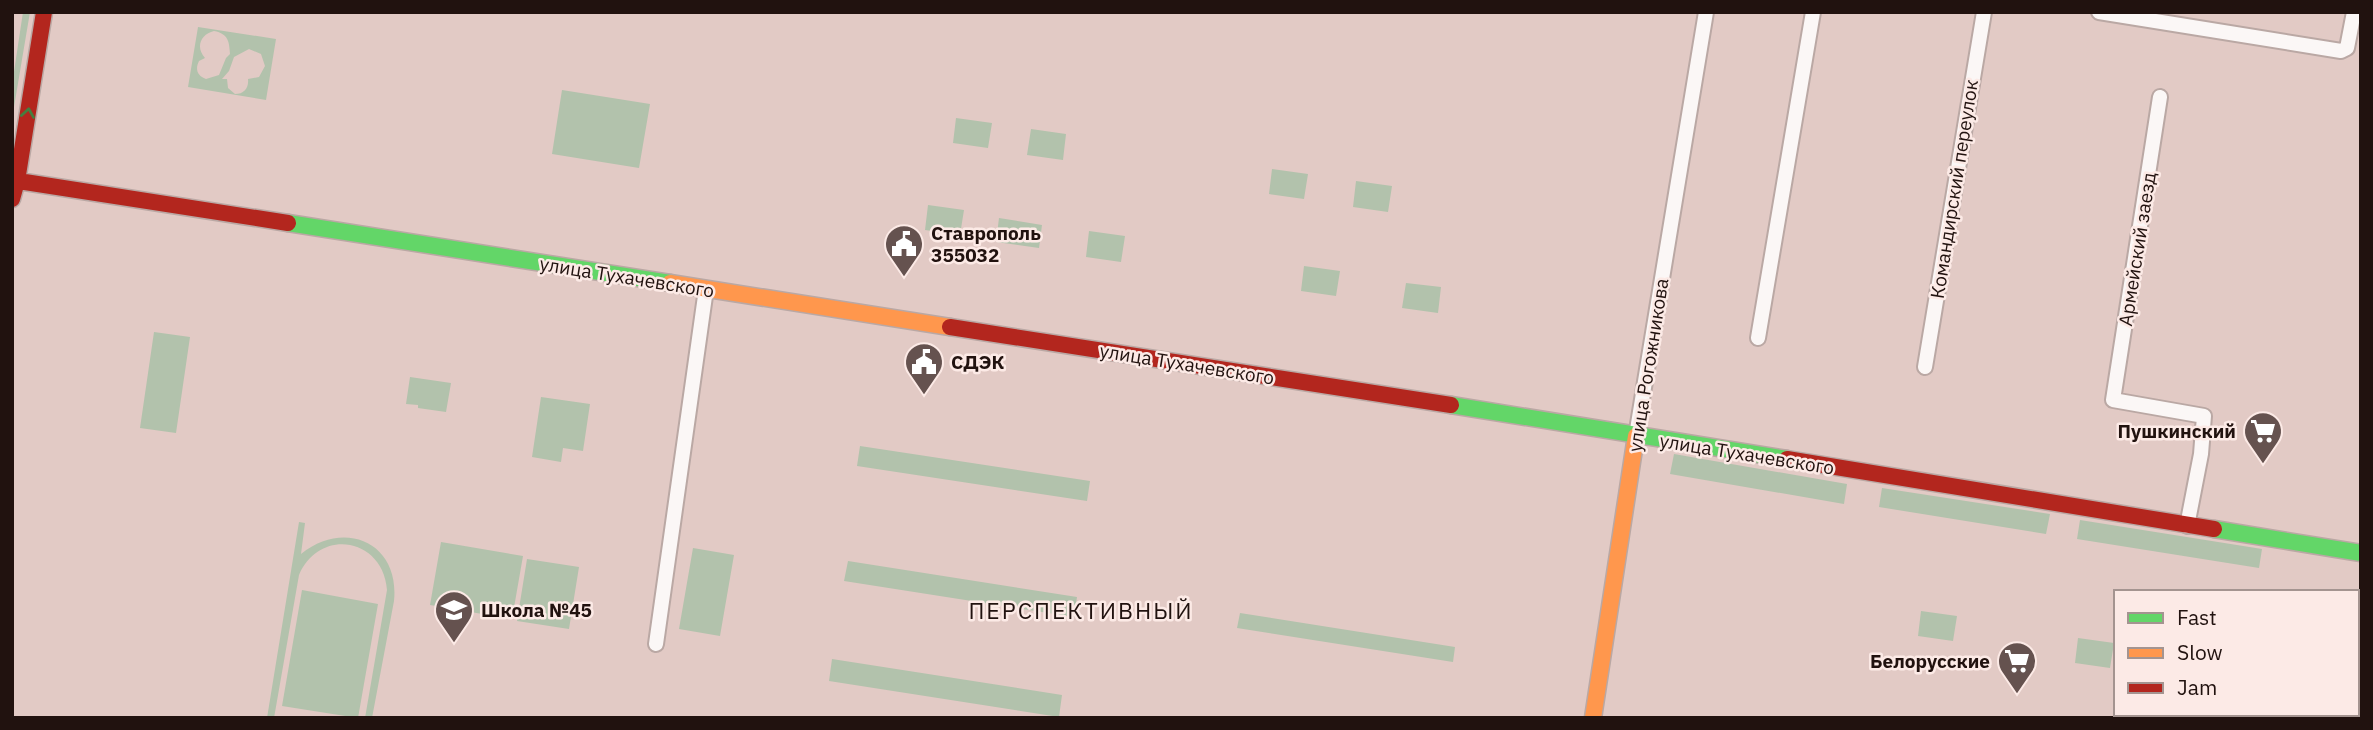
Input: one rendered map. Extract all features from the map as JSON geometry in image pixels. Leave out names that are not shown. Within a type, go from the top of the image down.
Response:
[{"type":"main road","points":[[12,199],[44,12]]},
{"type":"main road","name":"улица Тухачевского","points":[[15,180],[2361,553]]},
{"type":"main road","name":"улица Рогожникова","points":[[1592,718],[1636,436]]},
{"type":"street","name":"улица Рогожникова","points":[[1636,436],[1706,12]]},
{"type":"street","points":[[1758,338],[1813,12]]},
{"type":"street","name":"Командирский переулок","points":[[1925,367],[1984,12]]},
{"type":"street","points":[[2099,12],[2341,51],[2347,48],[2354,12]]},
{"type":"street","name":"Армейский заезд","points":[[2160,97],[2113,400],[2204,416],[2201,454],[2187,526]]},
{"type":"street","points":[[656,645],[706,289]]},
{"type":"green space","points":[[23,12],[30,12],[13,113],[12,85]]},
{"type":"green space","points":[[198,27],[276,39],[266,100],[188,87]],"holes":[[[214,31],[225,36],[230,54],[219,75],[206,79],[197,69],[199,61],[205,58],[200,45],[203,38]],[[249,49],[261,54],[265,66],[259,77],[248,79],[245,90],[235,94],[228,88],[227,79],[222,79],[229,71],[234,57]]]},
{"type":"green space","points":[[562,90],[650,104],[639,168],[552,154]]},
{"type":"green space","points":[[956,118],[992,123],[988,148],[953,143]]},
{"type":"green space","points":[[1031,129],[1066,134],[1063,160],[1027,155]]},
{"type":"green space","points":[[1272,169],[1308,174],[1304,199],[1269,194]]},
{"type":"green space","points":[[1356,181],[1392,186],[1388,212],[1353,207]]},
{"type":"green space","points":[[928,205],[964,210],[960,235],[925,230]]},
{"type":"green space","points":[[999,218],[1042,225],[1039,248],[996,242]]},
{"type":"green space","points":[[1089,231],[1125,236],[1121,262],[1086,257]]},
{"type":"green space","points":[[1304,266],[1340,271],[1336,296],[1301,291]]},
{"type":"green space","points":[[1406,283],[1441,287],[1438,313],[1402,308]]},
{"type":"green space","points":[[154,332],[190,337],[176,433],[140,428]]},
{"type":"green space","points":[[410,377],[451,383],[446,412],[406,404]]},
{"type":"green space","points":[[541,397],[590,404],[583,451],[563,448],[561,462],[532,457]]},
{"type":"green space","points":[[860,446],[1090,481],[1087,501],[857,466]]},
{"type":"green space","points":[[1674,454],[1847,484],[1844,504],[1670,474]]},
{"type":"green space","points":[[1882,488],[2050,514],[2046,534],[1879,507]]},
{"type":"green space","points":[[2080,520],[2262,549],[2259,568],[2077,539]]},
{"type":"green space","points":[[299,522],[305,523],[301,554],[335,538],[351,538],[366,542],[379,551],[388,564],[393,581],[394,601],[372,718],[365,718],[387,590],[383,572],[375,559],[363,550],[349,545],[335,545],[321,550],[309,560],[299,575],[274,718],[267,718]]},
{"type":"green space","points":[[441,542],[523,556],[512,619],[430,605]]},
{"type":"green space","points":[[693,548],[734,555],[720,636],[679,629]]},
{"type":"green space","points":[[527,559],[579,567],[569,629],[517,621]]},
{"type":"green space","points":[[848,561],[1077,597],[1074,617],[844,581]]},
{"type":"green space","points":[[302,590],[378,604],[358,718],[282,706]]},
{"type":"green space","points":[[1921,611],[1957,616],[1953,641],[1918,636]]},
{"type":"green space","points":[[1240,613],[1455,647],[1453,662],[1237,628]]},
{"type":"green space","points":[[2078,638],[2114,643],[2110,668],[2075,663]]},
{"type":"green space","points":[[832,659],[1062,695],[1059,717],[829,681]]},
{"type":"traffic: fast","points":[[288,223],[670,283]]},
{"type":"traffic: fast","points":[[1451,405],[1787,459]]},
{"type":"traffic: fast","points":[[2214,529],[2361,553]]},
{"type":"traffic: slow","points":[[670,283],[950,327]]},
{"type":"traffic: slow","points":[[1593,718],[1636,436]]},
{"type":"traffic: jam","points":[[12,199],[44,12]]},
{"type":"traffic: jam","points":[[12,180],[288,223]]},
{"type":"traffic: jam","points":[[950,327],[1451,405]]},
{"type":"traffic: jam","points":[[1787,459],[2214,529]]},
{"type":"place","name":"Ставрополь 355032","points":[[904,278]]},
{"type":"place","name":"СДЭК","points":[[924,396]]},
{"type":"place","name":"Пушкинский","points":[[2263,465]]},
{"type":"place","name":"Школа №45","points":[[454,644]]},
{"type":"place","name":"Белорусские","points":[[2017,695]]},
{"type":"district","name":"ПЕРСПЕКТИВНЫЙ","points":[[1081,611]]}]
